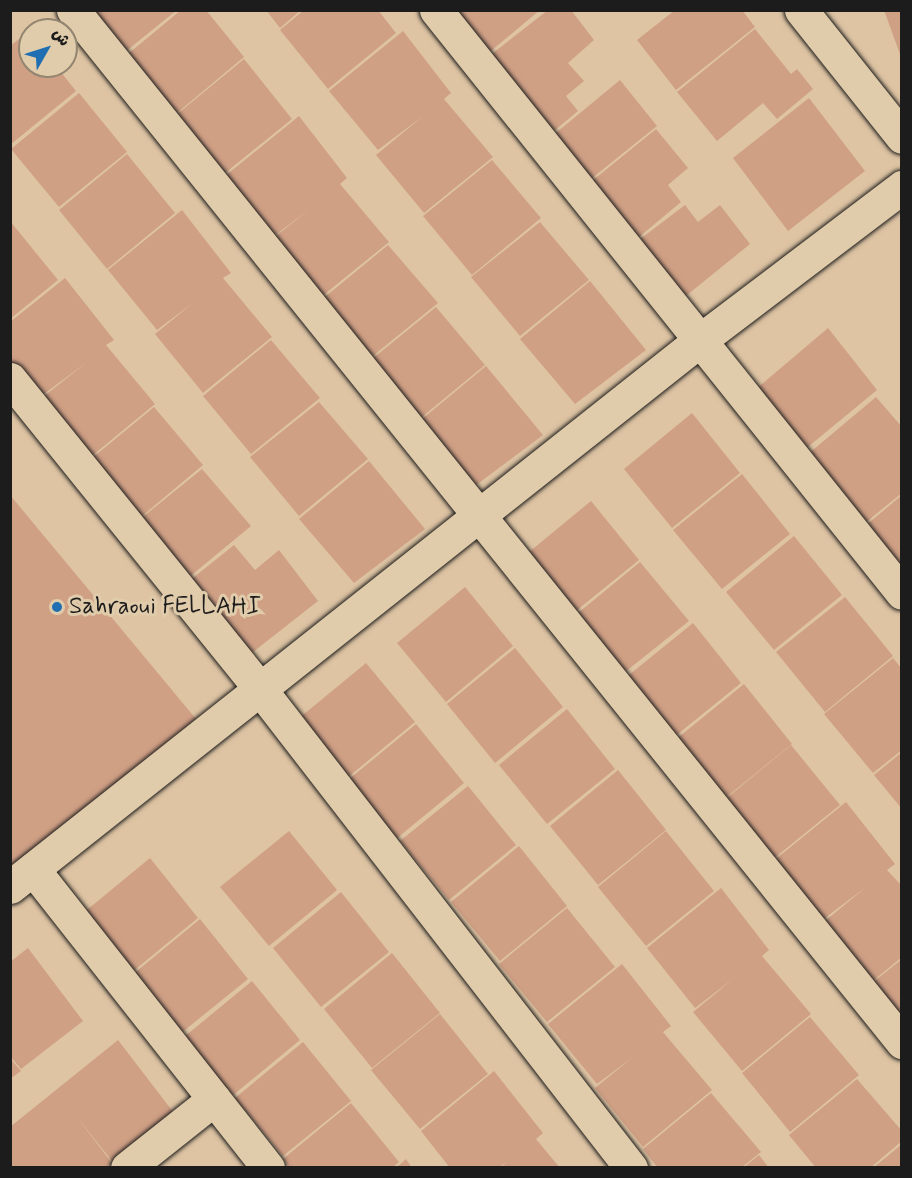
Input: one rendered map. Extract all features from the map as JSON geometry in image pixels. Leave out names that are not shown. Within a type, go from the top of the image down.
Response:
[{"type":"street","points":[[73,10],[902,1042]]},
{"type":"street","points":[[435,10],[902,593]]},
{"type":"street","points":[[801,10],[902,137]]},
{"type":"street","points":[[268,1167],[214,1099],[22,878],[699,341],[896,202]]},
{"type":"street","points":[[10,379],[260,689],[631,1167]]},
{"type":"street","points":[[128,1167],[214,1099]]},
{"type":"building","points":[[91,10],[177,10],[125,52]]},
{"type":"building","points":[[181,10],[206,10],[244,57],[177,113],[128,54]]},
{"type":"building","points":[[266,10],[301,10],[280,28]]},
{"type":"building","points":[[304,10],[378,10],[396,33],[328,89],[280,30]]},
{"type":"building","points":[[451,10],[540,10],[486,55]]},
{"type":"building","points":[[548,10],[571,10],[594,40],[568,63],[584,81],[566,96],[578,111],[549,135],[488,57]]},
{"type":"building","points":[[675,10],[742,10],[755,27],[676,90],[637,40]]},
{"type":"building","points":[[884,10],[902,10],[902,57],[901,57]]},
{"type":"building","points":[[755,29],[791,74],[797,69],[813,89],[777,119],[763,103],[717,141],[677,92]]},
{"type":"building","points":[[403,31],[451,93],[444,99],[493,157],[424,213],[376,155],[423,116],[378,150],[329,91]]},
{"type":"building","points":[[18,40],[18,78],[66,78],[76,91],[10,145],[10,46]]},
{"type":"building","points":[[244,59],[292,119],[224,174],[176,115]]},
{"type":"building","points":[[620,80],[657,126],[586,183],[551,137]]},
{"type":"building","points":[[79,93],[127,152],[59,207],[11,149]]},
{"type":"building","points":[[809,98],[865,171],[788,231],[733,158]]},
{"type":"building","points":[[299,116],[347,178],[340,184],[389,242],[320,298],[272,239],[310,209],[274,236],[225,176]]},
{"type":"building","points":[[656,129],[688,168],[668,185],[681,202],[633,242],[587,185]]},
{"type":"building","points":[[127,154],[175,213],[107,269],[59,210]]},
{"type":"building","points":[[492,160],[541,218],[472,275],[423,216]]},
{"type":"building","points":[[685,205],[698,222],[720,205],[750,244],[681,300],[635,243]]},
{"type":"building","points":[[182,210],[231,273],[223,278],[272,337],[203,393],[155,334],[194,302],[157,330],[108,270]]},
{"type":"building","points":[[10,221],[58,280],[10,319]]},
{"type":"building","points":[[540,222],[589,280],[520,336],[471,277]]},
{"type":"building","points":[[388,245],[438,303],[368,360],[320,301]]},
{"type":"building","points":[[65,278],[114,340],[106,345],[155,404],[87,460],[38,401],[87,362],[40,397],[10,361],[10,322]]},
{"type":"building","points":[[590,281],[646,350],[575,404],[520,339]]},
{"type":"building","points":[[436,307],[485,365],[416,422],[367,363]]},
{"type":"building","points":[[828,328],[877,390],[803,451],[755,390]]},
{"type":"building","points":[[271,340],[320,398],[251,454],[203,396]]},
{"type":"building","points":[[486,366],[543,435],[471,489],[416,424]]},
{"type":"building","points":[[876,397],[902,427],[902,493],[865,523],[807,455]]},
{"type":"building","points":[[319,402],[368,459],[299,516],[250,457]]},
{"type":"building","points":[[154,407],[203,465],[135,522],[86,463]]},
{"type":"building","points":[[692,413],[740,473],[672,528],[624,469]]},
{"type":"building","points":[[369,461],[425,529],[354,583],[299,519]]},
{"type":"building","points":[[202,469],[251,526],[182,583],[134,524]]},
{"type":"building","points":[[742,474],[790,534],[722,589],[673,530]]},
{"type":"building","name":"Sahraoui FELLAHI","points":[[10,495],[196,719],[10,868]]},
{"type":"building","points":[[902,495],[902,573],[865,526]]},
{"type":"building","points":[[591,501],[639,560],[571,615],[523,557]]},
{"type":"building","points":[[794,536],[842,595],[774,650],[726,592]]},
{"type":"building","points":[[234,545],[255,570],[279,550],[318,601],[244,659],[183,586]]},
{"type":"building","points":[[640,562],[689,621],[620,676],[572,618]]},
{"type":"building","points":[[465,587],[513,646],[446,702],[397,643]]},
{"type":"building","points":[[845,597],[893,656],[825,712],[776,652]]},
{"type":"building","points":[[693,623],[741,683],[673,738],[624,679]]},
{"type":"building","points":[[515,648],[563,707],[495,763],[447,704]]},
{"type":"building","points":[[893,658],[902,669],[902,750],[873,773],[824,714]]},
{"type":"building","points":[[366,663],[415,722],[347,778],[298,719]]},
{"type":"building","points":[[744,684],[792,744],[724,799],[675,740]]},
{"type":"building","points":[[567,709],[615,769],[547,824],[499,765]]},
{"type":"building","points":[[416,724],[464,783],[396,839],[348,780]]},
{"type":"building","points":[[791,745],[840,805],[772,860],[723,801]]},
{"type":"building","points":[[902,752],[902,809],[874,775]]},
{"type":"building","points":[[618,770],[666,830],[598,885],[550,826]]},
{"type":"building","points":[[468,786],[516,845],[449,900],[400,841]]},
{"type":"building","points":[[846,802],[895,864],[887,870],[902,886],[902,957],[868,985],[819,926],[866,887],[821,921],[772,862]]},
{"type":"building","points":[[289,831],[337,890],[269,946],[220,887]]},
{"type":"building","points":[[666,831],[714,891],[646,946],[598,887]]},
{"type":"building","points":[[519,846],[567,906],[500,961],[451,902]]},
{"type":"building","points":[[150,858],[198,918],[131,973],[82,914]]},
{"type":"building","points":[[721,888],[769,950],[762,956],[811,1014],[742,1071],[693,1012],[733,979],[695,1008],[647,948]]},
{"type":"building","points":[[341,892],[389,952],[321,1007],[273,948]]},
{"type":"building","points":[[567,908],[615,967],[547,1022],[499,964]]},
{"type":"building","points":[[200,919],[248,979],[180,1034],[132,975]]},
{"type":"building","points":[[28,948],[83,1021],[21,1069],[10,1056],[10,962]]},
{"type":"building","points":[[392,953],[440,1013],[372,1068],[324,1009]]},
{"type":"building","points":[[902,959],[902,1029],[867,987]]},
{"type":"building","points":[[622,964],[671,1026],[663,1032],[712,1090],[643,1147],[595,1088],[633,1057],[597,1084],[548,1024]]},
{"type":"building","points":[[252,981],[300,1040],[232,1096],[184,1037]]},
{"type":"building","points":[[440,1014],[488,1074],[420,1129],[371,1070]]},
{"type":"building","points":[[810,1017],[859,1075],[790,1132],[742,1073]]},
{"type":"building","points":[[118,1040],[174,1113],[112,1161],[76,1116],[112,1163],[105,1168],[12,1168],[10,1127]]},
{"type":"building","points":[[303,1042],[351,1101],[283,1156],[235,1098]]},
{"type":"building","points":[[10,1058],[21,1071],[10,1079]]},
{"type":"building","points":[[494,1071],[543,1133],[536,1139],[560,1168],[501,1168],[506,1162],[499,1168],[450,1168],[421,1131]]},
{"type":"building","points":[[857,1079],[902,1131],[902,1141],[870,1168],[816,1168],[789,1135]]},
{"type":"building","points":[[711,1093],[761,1152],[741,1168],[658,1168],[643,1149]]},
{"type":"building","points":[[351,1103],[399,1162],[392,1168],[290,1168],[283,1159]]},
{"type":"building","points":[[902,1144],[902,1168],[873,1168]]},
{"type":"building","points":[[759,1155],[769,1168],[743,1168]]},
{"type":"building","points":[[406,1159],[412,1168],[396,1168]]},
{"type":"place","name":"Sahraoui FELLAHI","points":[[57,607]]}]
